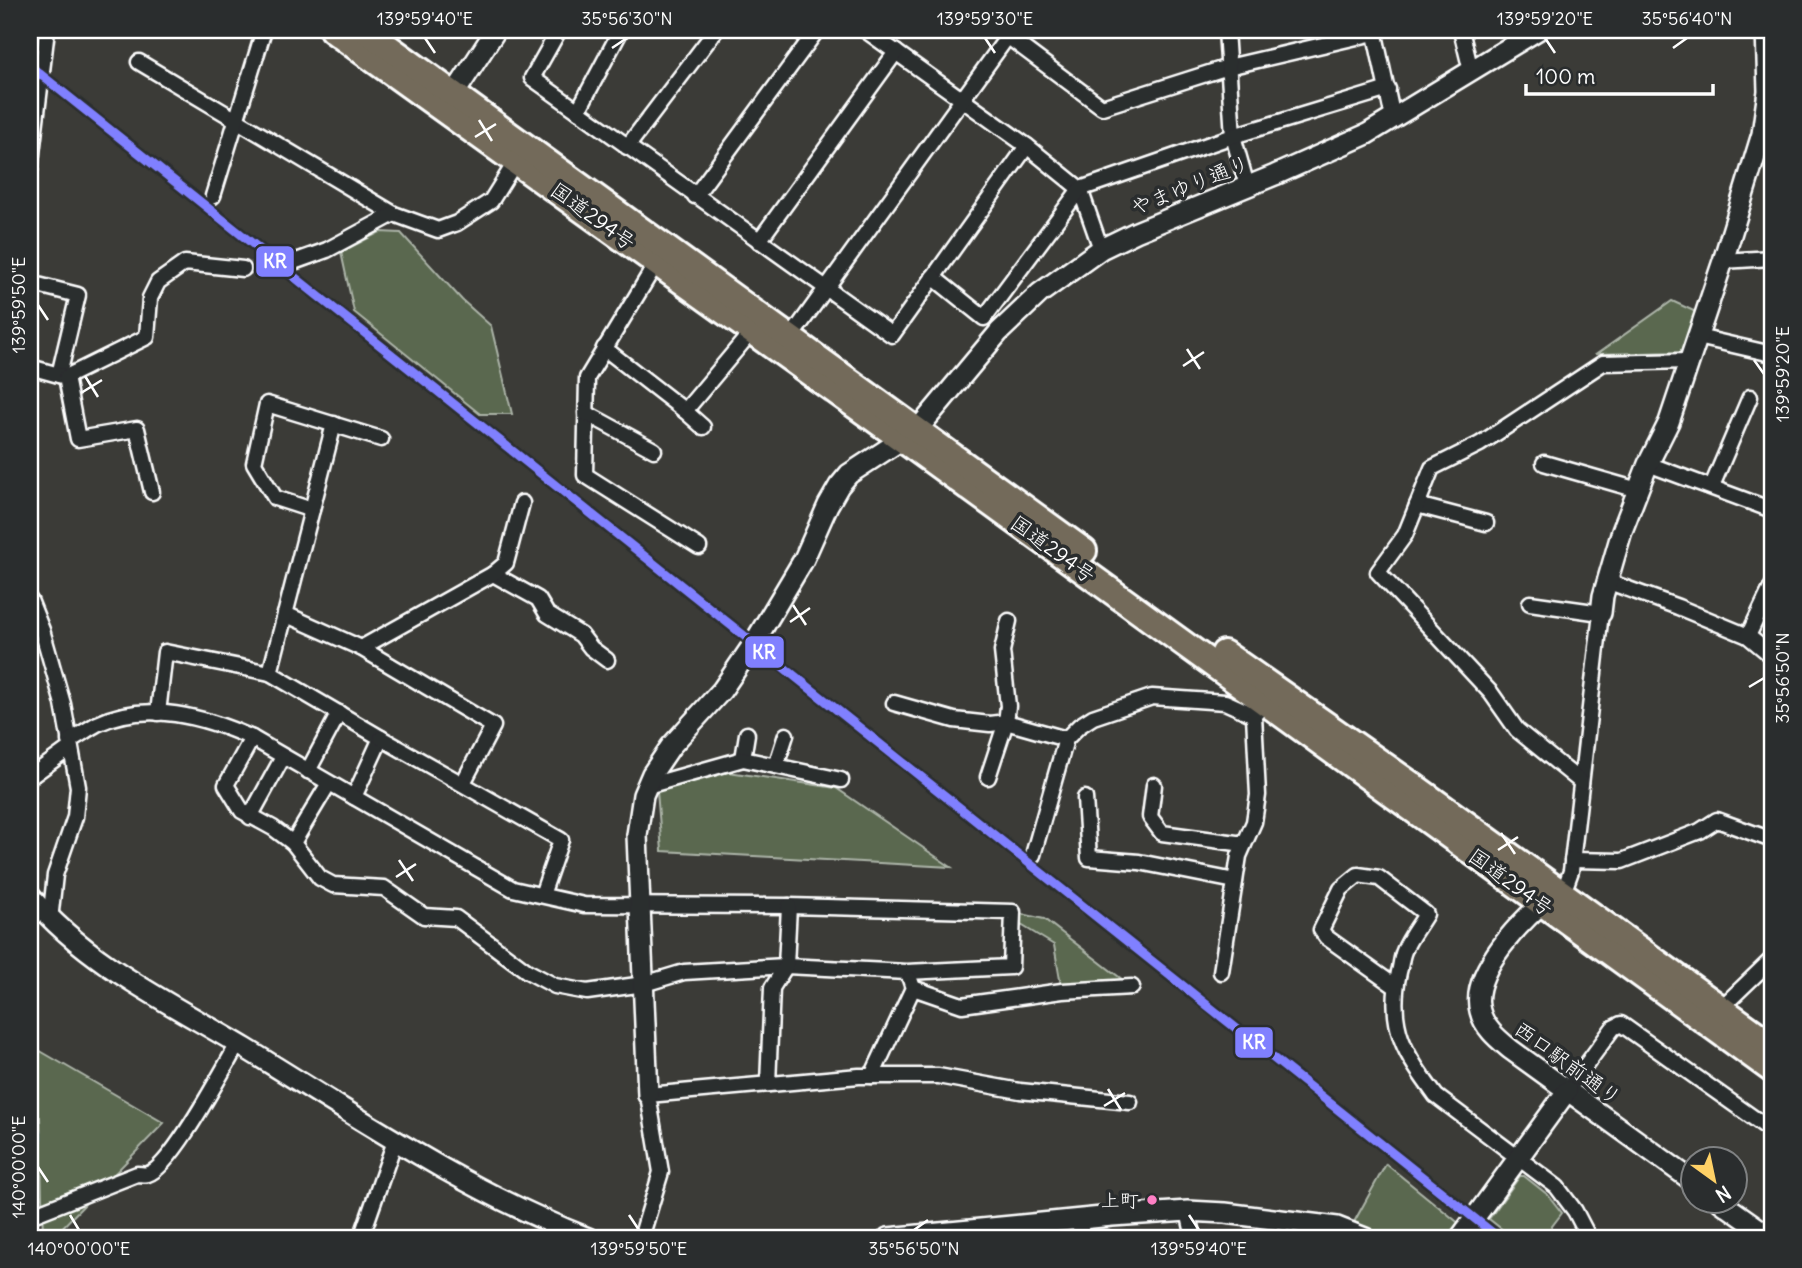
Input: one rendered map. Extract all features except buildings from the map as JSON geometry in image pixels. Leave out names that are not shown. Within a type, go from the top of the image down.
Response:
[{"type":"highway","name":"国道294号","points":[[332,30],[449,103],[791,337],[911,435],[1266,703],[1772,1045]]},
{"type":"highway","name":"国道294号","points":[[365,30],[516,161],[752,331],[911,435]]},
{"type":"highway","name":"国道294号","points":[[1550,897],[1772,1070]]},
{"type":"street","points":[[30,170],[47,30]]},
{"type":"street","points":[[213,196],[264,30]]},
{"type":"street","points":[[449,103],[496,30]]},
{"type":"street","points":[[559,30],[532,78],[892,335],[1027,146]]},
{"type":"street","points":[[578,111],[621,30]]},
{"type":"street","points":[[627,147],[716,30]]},
{"type":"street","points":[[695,195],[817,30]]},
{"type":"street","points":[[865,30],[1027,146],[1080,189],[1101,249]]},
{"type":"street","points":[[1226,30],[1233,136],[1247,186]]},
{"type":"street","points":[[1461,30],[1471,71]]},
{"type":"street","name":"やまゆり通り","points":[[648,1095],[638,835],[643,795],[671,746],[722,690],[754,643],[804,559],[828,505],[849,474],[911,435],[1018,313],[1040,293],[1101,249],[1335,149],[1394,118],[1538,30]]},
{"type":"street","points":[[1550,897],[1566,885],[1572,860],[1603,596],[1622,531],[1648,464],[1669,422],[1762,134],[1769,91],[1766,30]]},
{"type":"street","points":[[791,337],[962,100],[1004,33],[1102,107],[1228,68],[1374,31],[1394,118]]},
{"type":"street","points":[[760,241],[896,52]]},
{"type":"street","points":[[139,62],[394,214],[438,230],[457,223],[491,201],[516,161]]},
{"type":"street","points":[[933,277],[984,318],[1080,189],[1233,136],[1388,89]]},
{"type":"street","points":[[288,264],[327,250],[394,214]]},
{"type":"street","points":[[1723,261],[1772,258]]},
{"type":"street","points":[[657,262],[587,378],[585,475],[699,547]]},
{"type":"street","points":[[30,367],[62,376],[148,337],[150,298],[158,282],[186,263],[243,269]]},
{"type":"street","points":[[30,283],[78,295],[62,376],[78,439],[137,429],[152,492]]},
{"type":"street","points":[[685,411],[752,331]]},
{"type":"street","points":[[1698,337],[1772,354]]},
{"type":"street","points":[[604,348],[703,427]]},
{"type":"street","points":[[1581,782],[1517,730],[1491,692],[1378,572],[1405,535],[1432,468],[1480,444],[1603,363],[1689,361]]},
{"type":"street","points":[[1712,486],[1750,397]]},
{"type":"street","points":[[312,510],[275,498],[254,463],[267,404],[381,439]]},
{"type":"street","points":[[586,412],[654,450]]},
{"type":"street","points":[[270,673],[334,424]]},
{"type":"street","points":[[1545,463],[1638,490]]},
{"type":"street","points":[[1648,464],[1772,510]]},
{"type":"street","points":[[361,649],[493,574],[506,563],[522,503]]},
{"type":"street","points":[[1417,505],[1486,523]]},
{"type":"street","points":[[493,574],[538,599],[547,614],[581,635],[591,648],[607,660]]},
{"type":"street","points":[[1609,582],[1748,636],[1772,656]]},
{"type":"street","points":[[1748,636],[1772,586]]},
{"type":"street","points":[[30,600],[36,632],[63,704],[77,799],[75,817],[55,875],[50,920]]},
{"type":"street","points":[[1530,603],[1601,613]]},
{"type":"street","points":[[285,614],[361,649],[493,726],[463,783]]},
{"type":"street","points":[[988,777],[1006,722],[1008,706],[1002,651],[1009,621]]},
{"type":"street","points":[[158,713],[165,652],[270,673],[561,840],[542,895]]},
{"type":"street","points":[[1033,855],[1066,739],[1093,718],[1152,697],[1266,703],[1254,822],[1239,856],[1222,972]]},
{"type":"street","points":[[894,703],[954,720],[990,724],[1006,722],[1066,739]]},
{"type":"street","points":[[30,777],[98,724],[118,717],[158,713],[194,716],[252,738],[513,889],[584,905],[789,906],[1013,912],[1011,967],[906,972],[786,966],[684,972],[644,984],[587,992],[555,986],[527,971],[456,918],[424,916],[384,888],[333,885],[320,878],[293,843],[242,811],[226,785],[252,738]]},
{"type":"street","points":[[308,771],[338,713]]},
{"type":"street","points":[[743,759],[747,734]]},
{"type":"street","points":[[776,766],[786,735]]},
{"type":"street","points":[[354,797],[381,738]]},
{"type":"street","points":[[250,817],[283,757]]},
{"type":"street","points":[[647,786],[743,759],[841,780]]},
{"type":"street","points":[[293,843],[329,783]]},
{"type":"street","points":[[1154,785],[1150,817],[1162,833],[1244,844]]},
{"type":"street","points":[[1085,798],[1089,858],[1139,862],[1235,881]]},
{"type":"street","points":[[1572,860],[1622,861],[1700,831],[1717,820],[1772,840]]},
{"type":"street","points":[[1396,987],[1326,937],[1321,930],[1341,889],[1358,875],[1379,878],[1426,914],[1404,951],[1396,987],[1397,1029],[1406,1052],[1436,1096],[1557,1187],[1575,1211],[1589,1238]]},
{"type":"street","points":[[30,896],[50,920],[89,953],[395,1141],[534,1215],[588,1238]]},
{"type":"street","name":"西口駅前通り","points":[[1550,897],[1524,919],[1488,969],[1480,988],[1480,1013],[1496,1037],[1680,1173]]},
{"type":"street","points":[[768,1084],[772,988],[786,966],[789,906]]},
{"type":"street","points":[[1721,1008],[1772,960]]},
{"type":"street","points":[[906,972],[913,988],[962,1004],[1062,991],[1132,987]]},
{"type":"street","points":[[872,1076],[913,988]]},
{"type":"street","points":[[1461,1236],[1613,1028],[1621,1024],[1772,1131]]},
{"type":"street","points":[[30,1216],[137,1174],[149,1174],[179,1143],[238,1044]]},
{"type":"street","points":[[641,1238],[661,1172],[648,1095],[872,1076],[938,1076],[1020,1091],[1130,1102]]},
{"type":"street","points":[[361,1238],[395,1141]]},
{"type":"street","points":[[1188,1211],[1194,1238]]},
{"type":"street","points":[[888,1238],[1081,1229],[1188,1211],[1336,1227],[1365,1238]]},
{"type":"street","points":[[1741,1216],[1772,1238]]},
{"type":"green space","points":[[380,232],[401,233],[462,300],[491,326],[512,414],[480,414],[354,312],[341,252]]},
{"type":"green space","points":[[1672,301],[1696,312],[1681,352],[1597,354]]},
{"type":"green space","points":[[722,771],[836,788],[951,867],[662,851],[657,791]]},
{"type":"green space","points":[[1013,912],[1044,919],[1132,987],[1062,991],[1054,945],[1013,920]]},
{"type":"green space","points":[[30,1045],[164,1123],[52,1238],[43,1238],[40,1117],[30,1118]]},
{"type":"green space","points":[[1386,1164],[1461,1225],[1451,1238],[1377,1238],[1353,1224]]},
{"type":"green space","points":[[1520,1176],[1524,1176],[1548,1195],[1562,1213],[1543,1238],[1513,1238],[1489,1219]]},
{"type":"tunnel","points":[[243,269],[288,264]]},
{"type":"transit line","name":"KR","points":[[30,66],[1499,1238]]},
{"type":"place","name":"上町","points":[[1152,1200]]}]
